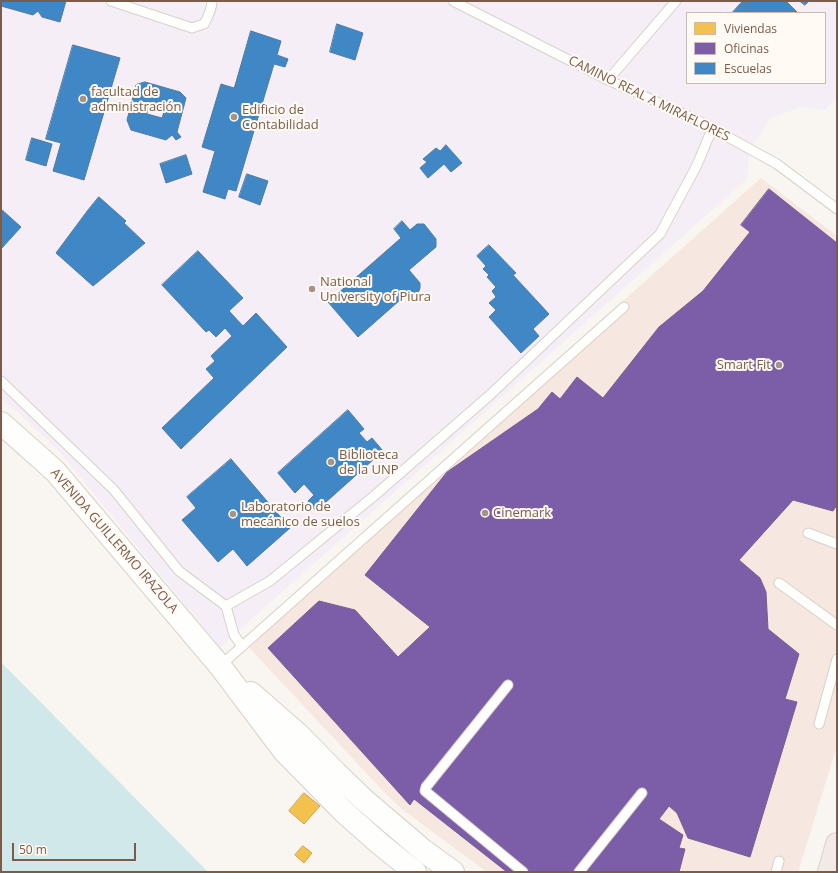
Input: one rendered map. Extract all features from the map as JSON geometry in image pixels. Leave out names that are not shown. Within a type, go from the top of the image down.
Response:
[{"type":"highway","points":[[829,872],[837,844]]},
{"type":"main road","name":"AVENIDA GUILLERMO IRAZOLA","points":[[1,423],[55,471],[220,666],[284,751],[344,812],[414,872]]},
{"type":"main road","name":"AVENIDA GUILLERMO IRAZOLA","points":[[220,666],[299,735],[363,799],[424,851],[453,872]]},
{"type":"main road","points":[[284,751],[299,735]]},
{"type":"lane","points":[[111,1],[192,28],[204,24],[209,15],[212,1]]},
{"type":"lane","name":"CAMINO REAL A MIRAFLORES","points":[[453,1],[608,80],[697,120],[778,164],[837,209]]},
{"type":"lane","points":[[608,80],[676,1]]},
{"type":"lane","points":[[226,606],[270,581],[374,496],[491,394],[660,234],[697,165],[712,129]]},
{"type":"lane","points":[[220,666],[624,307]]},
{"type":"lane","points":[[1,381],[114,490],[179,571],[226,606],[234,635],[242,646]]},
{"type":"lane","points":[[808,533],[837,544]]},
{"type":"lane","points":[[778,583],[837,624]]},
{"type":"lane","points":[[819,724],[837,659]]},
{"type":"lane","points":[[508,685],[426,787],[425,791],[523,872]]},
{"type":"lane","points":[[579,872],[642,793]]},
{"type":"lane","points":[[776,872],[779,861]]},
{"type":"shaded area","name":"National University of Piura","points":[[1,1],[837,1],[837,99],[824,110],[801,107],[771,118],[750,149],[747,179],[220,647],[58,450],[1,399]]},
{"type":"shaded area","points":[[761,178],[837,236],[837,746],[798,872],[487,872],[403,810],[385,793],[242,640]]},
{"type":"water","points":[[1,662],[208,872],[1,872]]},
{"type":"building: Viviendas","points":[[304,793],[320,806],[304,824],[289,811]]},
{"type":"building: Viviendas","points":[[303,846],[312,853],[304,863],[295,855]]},
{"type":"building: Oficinas","points":[[769,189],[837,243],[837,505],[833,511],[793,500],[739,560],[760,578],[766,592],[768,629],[799,654],[785,699],[797,702],[750,857],[688,838],[677,813],[669,806],[659,819],[683,835],[679,848],[685,849],[679,872],[507,872],[414,799],[410,805],[268,648],[319,601],[355,610],[398,657],[430,627],[365,575],[447,472],[538,409],[552,392],[560,399],[577,377],[603,398],[659,327],[703,291],[750,232],[741,225]]},
{"type":"building: Escuelas","points":[[1,1],[66,1],[60,22],[42,17],[38,11],[33,15],[1,6]]},
{"type":"building: Escuelas","points":[[743,1],[788,1],[787,2],[797,12],[733,12]]},
{"type":"building: Escuelas","points":[[800,1],[809,1],[805,5]]},
{"type":"building: Escuelas","points":[[337,24],[363,33],[355,60],[330,52]]},
{"type":"building: Escuelas","name":"Edificio de Contabilidad","points":[[251,31],[281,41],[277,55],[288,59],[285,67],[274,64],[236,191],[228,189],[225,199],[203,192],[215,151],[202,147],[221,84],[234,88]]},
{"type":"building: Escuelas","name":"facultad de administración","points":[[73,45],[120,58],[84,180],[53,171],[61,143],[46,139]]},
{"type":"building: Escuelas","points":[[145,82],[180,92],[186,98],[177,132],[181,137],[176,140],[172,135],[166,140],[131,130],[127,120],[136,85]],"holes":[[[149,108],[164,112],[162,118],[147,114]]]},
{"type":"building: Escuelas","points":[[32,138],[52,144],[46,166],[26,160]]},
{"type":"building: Escuelas","points":[[446,145],[462,163],[451,172],[444,164],[428,178],[420,168],[427,162],[423,159],[436,148],[440,151]]},
{"type":"building: Escuelas","points":[[186,155],[192,174],[166,183],[160,164]]},
{"type":"building: Escuelas","points":[[247,174],[268,181],[260,205],[239,197]]},
{"type":"building: Escuelas","points":[[99,197],[126,221],[124,223],[145,243],[93,286],[56,253]]},
{"type":"building: Escuelas","points":[[1,209],[21,227],[1,249]]},
{"type":"building: Escuelas","points":[[402,221],[410,230],[417,224],[424,224],[436,239],[436,247],[409,270],[420,283],[419,291],[413,294],[408,293],[358,337],[328,302],[401,238],[394,229]]},
{"type":"building: Escuelas","points":[[489,245],[516,273],[513,275],[549,314],[533,329],[539,336],[521,353],[489,317],[496,310],[489,303],[496,297],[492,291],[496,287],[487,277],[489,275],[483,269],[486,266],[477,256]]},
{"type":"building: Escuelas","points":[[198,251],[243,298],[229,311],[243,326],[256,313],[287,347],[181,449],[162,428],[214,378],[206,369],[215,361],[211,356],[232,336],[225,328],[216,337],[209,330],[206,332],[162,285]]},
{"type":"building: Escuelas","name":"Biblioteca de la UNP","points":[[348,410],[364,429],[359,433],[367,442],[372,438],[383,451],[316,511],[308,501],[314,495],[304,484],[295,493],[278,473]]},
{"type":"building: Escuelas","name":"Laboratorio de mecánico de suelos","points":[[231,459],[290,528],[247,566],[233,549],[218,562],[182,520],[196,508],[187,497]]},
{"type":"place","name":"facultad de administración","points":[[83,99]]},
{"type":"place","name":"Edificio de Contabilidad","points":[[234,117]]},
{"type":"place","name":"National University of Piura","points":[[312,289]]},
{"type":"place","name":"Smart Fit","points":[[779,365]]},
{"type":"place","name":"Biblioteca de la UNP","points":[[331,462]]},
{"type":"place","name":"Cinemark","points":[[485,513]]},
{"type":"place","name":"Laboratorio de mecánico de suelos","points":[[233,514]]}]
